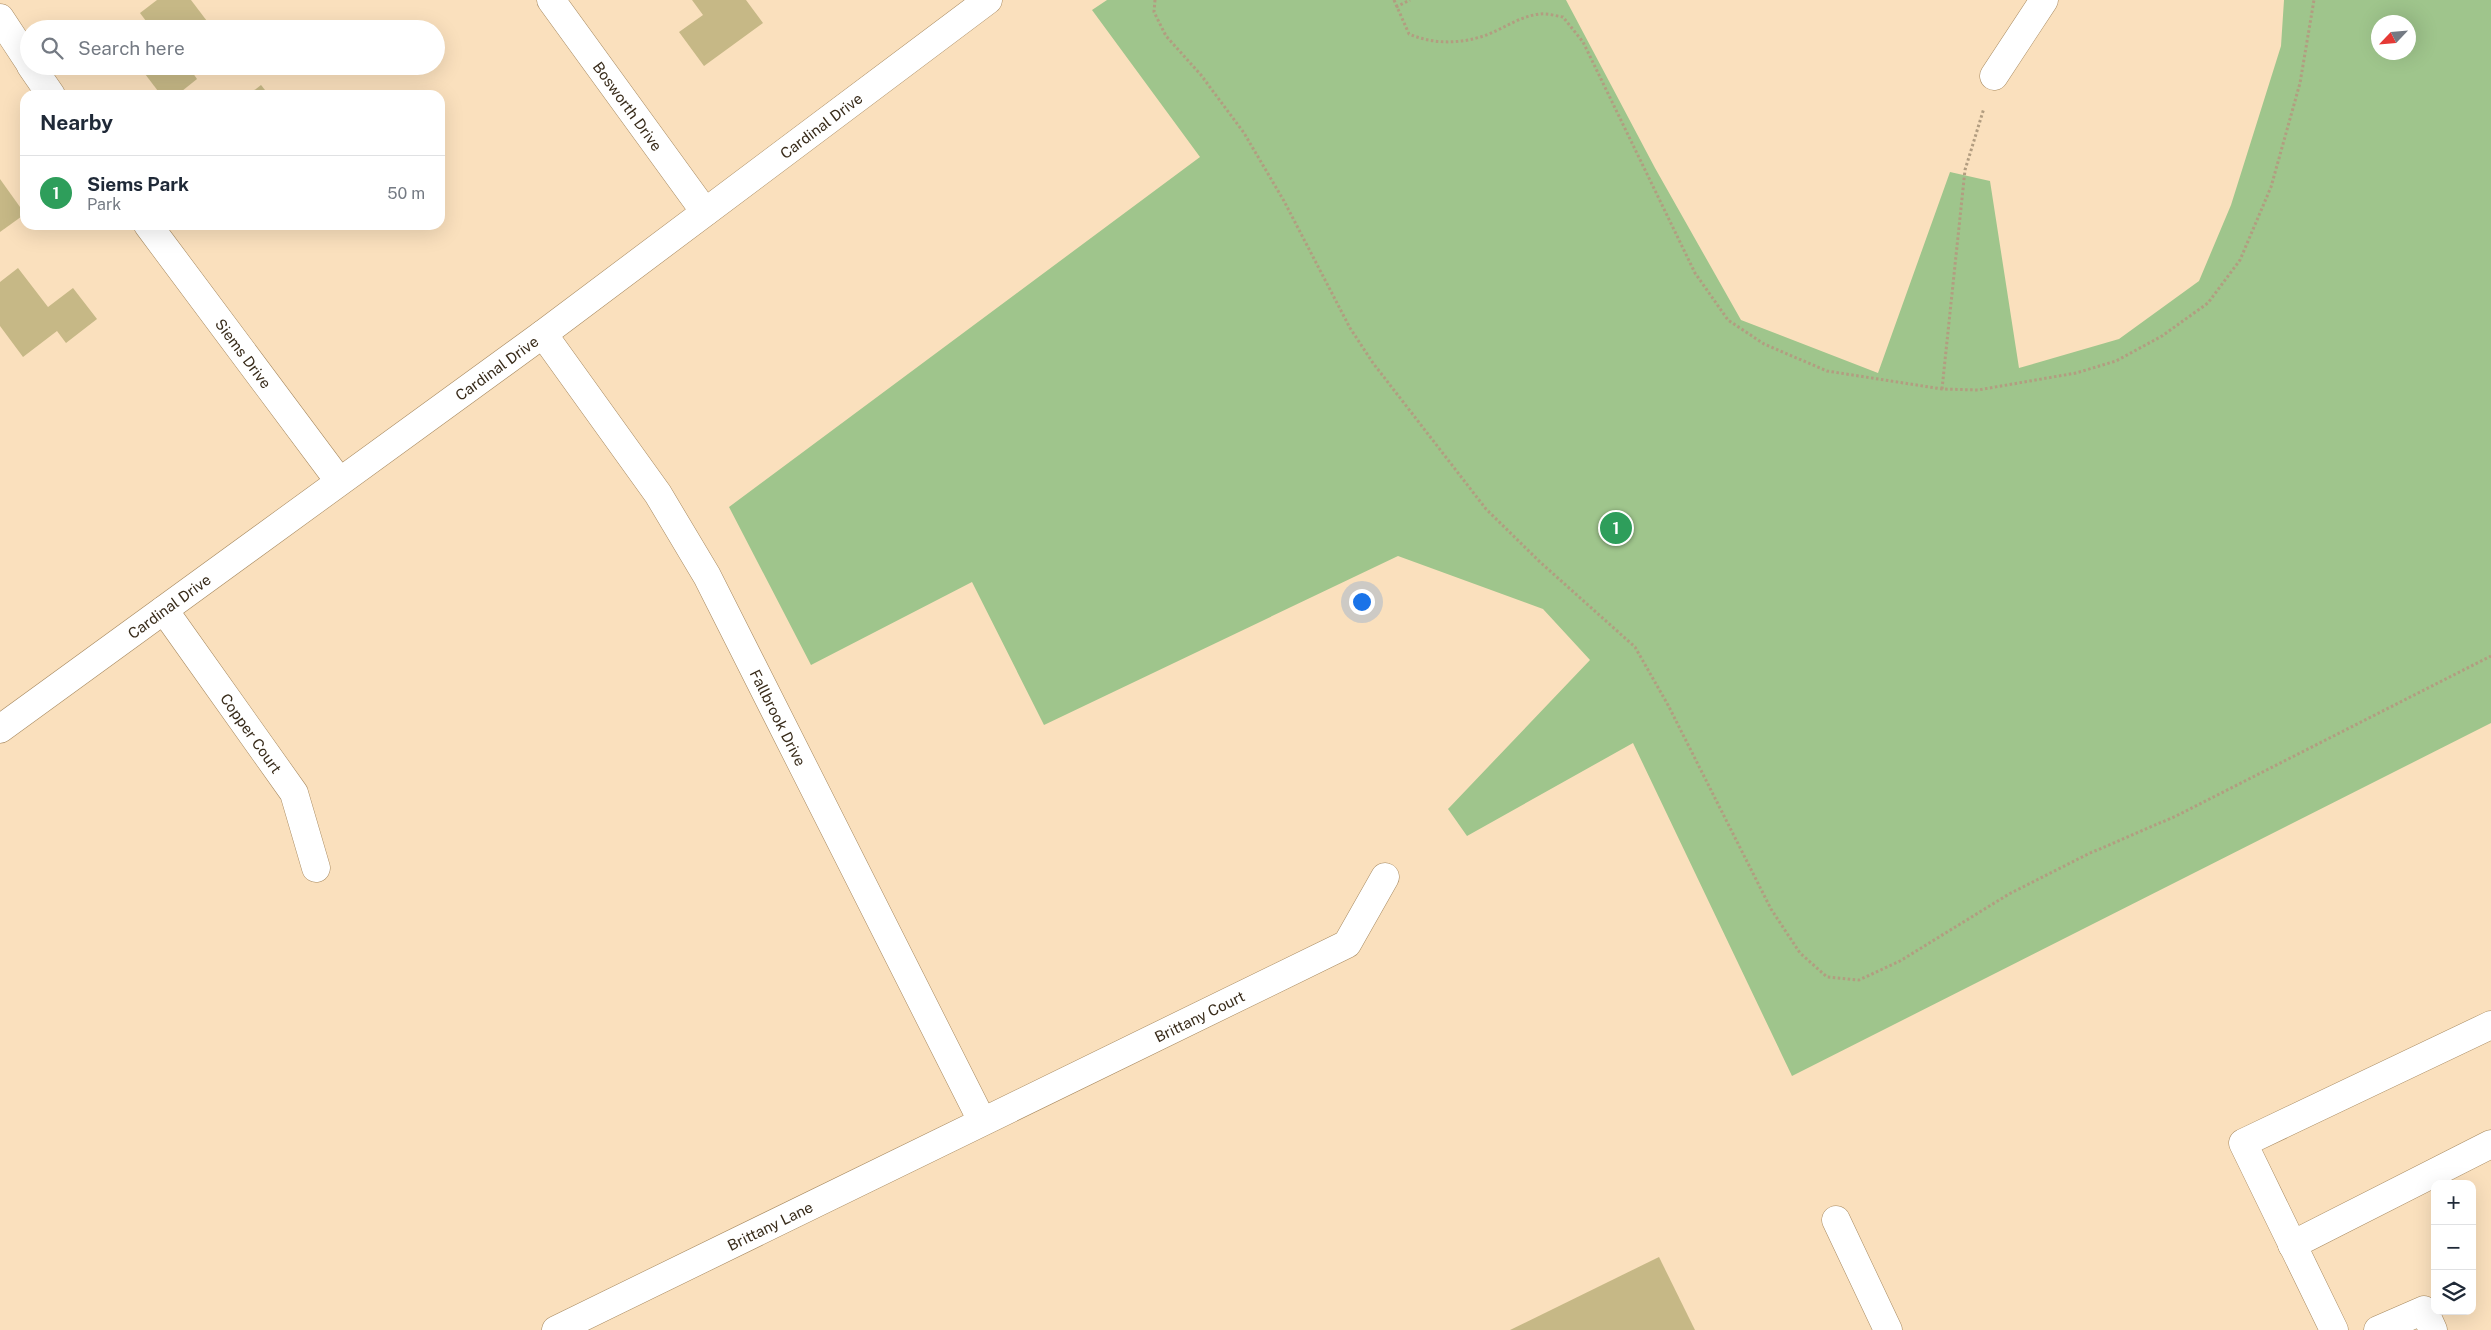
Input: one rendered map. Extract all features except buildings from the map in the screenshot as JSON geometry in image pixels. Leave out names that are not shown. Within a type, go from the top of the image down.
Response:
[{"type":"street","name":"Bosworth Drive","points":[[552,0],[704,212]]},
{"type":"street","name":"Cardinal Drive","points":[[0,729],[543,334],[988,0]]},
{"type":"street","points":[[1994,76],[2044,0]]},
{"type":"street","points":[[0,18],[20,48]]},
{"type":"street","points":[[38,75],[48,90]]},
{"type":"street","name":"Siems Drive","points":[[152,230],[339,481]]},
{"type":"street","name":"Fallbrook Drive","points":[[543,334],[658,494],[707,576],[982,1121]]},
{"type":"street","name":"Copper Court","points":[[164,610],[294,793],[316,868]]},
{"type":"street","name":"Brittany Court","points":[[982,1121],[1347,944],[1385,877]]},
{"type":"street","points":[[2334,1330],[2243,1143],[2491,1025]]},
{"type":"street","name":"Brittany Lane","points":[[556,1330],[982,1121]]},
{"type":"street","points":[[2292,1245],[2491,1144]]},
{"type":"street","points":[[1836,1220],[1888,1330]]},
{"type":"street","points":[[2378,1330],[2424,1310],[2434,1330]]},
{"type":"path","points":[[1155,0],[1154,12],[1166,36],[1201,75],[1244,133],[1284,201],[1350,328],[1373,363],[1486,509],[1634,647],[1668,705],[1771,909],[1800,953],[1827,977],[1859,980],[1900,961],[2009,894],[2088,854],[2176,816],[2491,656]]},
{"type":"path","points":[[1394,0],[1409,34],[1426,41],[1452,43],[1488,34],[1516,21],[1541,14],[1563,17],[1583,42],[1695,273],[1728,320],[1764,344],[1827,371],[1942,389],[1978,390],[2076,373],[2116,361],[2162,336],[2208,304],[2240,260],[2271,187],[2300,83],[2314,0]]},
{"type":"path","points":[[1396,7],[1410,0]]},
{"type":"path","points":[[1942,389],[1965,170],[1994,76]]},
{"type":"green space","points":[[1107,0],[1566,0],[1655,168],[1741,320],[1878,373],[1950,172],[1990,181],[2019,368],[2119,339],[2199,281],[2231,205],[2281,46],[2284,0],[2491,0],[2491,723],[1792,1076],[1633,743],[1467,836],[1448,809],[1590,660],[1543,609],[1398,556],[1044,725],[972,582],[811,665],[729,507],[1200,157],[1092,10]]},
{"type":"place","name":"Siems Park","points":[[1616,528]]}]
